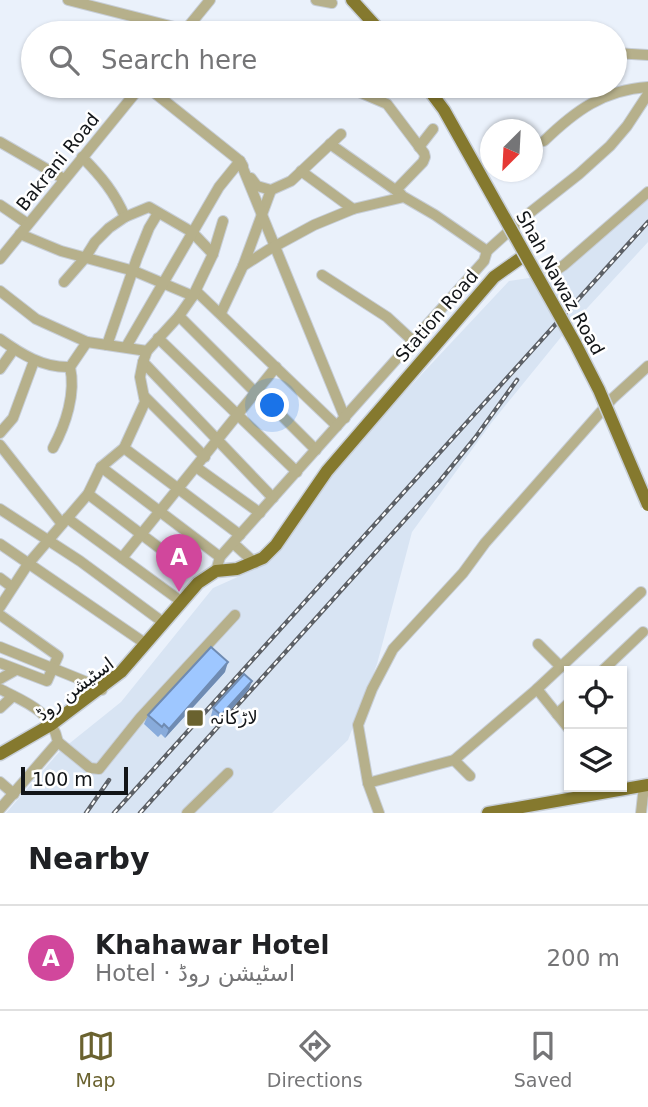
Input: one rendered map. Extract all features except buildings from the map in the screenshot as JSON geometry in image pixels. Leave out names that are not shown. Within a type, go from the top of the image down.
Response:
[{"type":"main road","points":[[352,0],[371,21]]},
{"type":"main road","name":"Shah Nawaz Road","points":[[435,98],[575,343],[599,390],[648,505]]},
{"type":"main road","name":"Station Road","points":[[383,406],[494,277],[525,255]]},
{"type":"main road","name":"اسٹیشن روڈ","points":[[0,760],[53,726],[101,689],[146,644],[198,583],[216,572],[255,563],[276,545],[327,471],[383,406]]},
{"type":"main road","name":"اسٹیشن روڈ","points":[[101,689],[124,676],[216,572]]},
{"type":"main road","name":"اسٹیشن روڈ","points":[[0,754],[53,726]]},
{"type":"main road","points":[[627,787],[646,785]]},
{"type":"main road","points":[[488,813],[583,792]]},
{"type":"street","points":[[68,0],[145,21]]},
{"type":"street","points":[[194,21],[210,0]]},
{"type":"street","points":[[316,0],[332,3]]},
{"type":"street","points":[[627,54],[648,55]]},
{"type":"street","points":[[627,88],[648,87]]},
{"type":"street","points":[[216,572],[220,557],[484,261],[487,251],[610,146],[648,94]]},
{"type":"street","name":"Bakrani Road","points":[[0,259],[134,98]]},
{"type":"street","points":[[159,98],[240,161],[257,186],[271,190],[291,181],[341,134]]},
{"type":"street","points":[[243,266],[314,225],[400,194],[425,157],[387,104],[373,98]]},
{"type":"street","points":[[544,141],[561,124],[591,102],[602,98]]},
{"type":"street","points":[[419,147],[433,129]]},
{"type":"street","points":[[0,142],[64,179]]},
{"type":"street","points":[[330,144],[487,251]]},
{"type":"street","points":[[82,157],[102,177],[117,198],[125,218]]},
{"type":"street","points":[[240,161],[345,418]]},
{"type":"street","points":[[126,347],[219,187],[240,161]]},
{"type":"street","points":[[301,171],[353,209]]},
{"type":"street","points":[[221,313],[243,266],[271,190]]},
{"type":"street","points":[[549,270],[564,265],[648,192]]},
{"type":"street","points":[[0,205],[28,224]]},
{"type":"street","points":[[64,282],[109,228],[149,207],[192,232],[213,254]]},
{"type":"street","points":[[107,345],[149,228],[158,213]]},
{"type":"street","points":[[0,607],[28,564],[88,494],[101,467],[124,448],[143,408],[144,396],[140,377],[147,351],[179,316],[195,293],[213,254],[223,221]]},
{"type":"street","points":[[20,234],[195,293],[221,313],[337,426]]},
{"type":"street","points":[[323,275],[387,317],[413,341]]},
{"type":"street","points":[[0,291],[36,319],[87,342],[147,351]]},
{"type":"street","points":[[179,316],[316,450]]},
{"type":"street","points":[[158,338],[296,472]]},
{"type":"street","points":[[0,339],[34,361],[70,367]]},
{"type":"street","points":[[53,447],[67,414],[73,379],[70,367],[87,342]]},
{"type":"street","points":[[0,369],[14,349]]},
{"type":"street","points":[[0,433],[13,418],[34,361]]},
{"type":"street","points":[[143,362],[273,498]]},
{"type":"street","points":[[379,813],[368,783],[358,725],[372,689],[393,649],[463,573],[485,543],[613,398],[648,366]]},
{"type":"street","points":[[122,558],[276,367]]},
{"type":"street","points":[[144,396],[205,457]]},
{"type":"street","points":[[0,445],[65,521],[182,602]]},
{"type":"street","points":[[124,448],[237,539],[255,563]]},
{"type":"street","points":[[101,467],[220,557]]},
{"type":"street","points":[[196,467],[260,513]]},
{"type":"street","points":[[88,494],[178,562]]},
{"type":"street","points":[[0,509],[80,561],[164,623]]},
{"type":"street","points":[[0,544],[146,644]]},
{"type":"street","points":[[0,578],[12,587]]},
{"type":"street","points":[[368,783],[454,760],[537,689],[641,592]]},
{"type":"street","points":[[0,615],[58,656],[47,681],[0,663]]},
{"type":"street","points":[[0,689],[43,712],[53,726],[58,742],[90,768],[99,769],[140,718],[235,615]]},
{"type":"street","points":[[607,666],[643,632]]},
{"type":"street","points":[[538,644],[561,667]]},
{"type":"street","points":[[0,647],[101,689]]},
{"type":"street","points":[[0,679],[16,670]]},
{"type":"street","points":[[537,689],[568,729]]},
{"type":"street","points":[[0,708],[13,696]]},
{"type":"street","points":[[557,714],[564,708]]},
{"type":"street","points":[[0,809],[58,742]]},
{"type":"street","points":[[454,760],[470,776]]},
{"type":"street","points":[[187,813],[228,773]]},
{"type":"street","points":[[0,782],[14,794]]},
{"type":"street","points":[[641,813],[646,785]]},
{"type":"shaded area","points":[[648,198],[648,242],[566,331],[492,422],[412,532],[377,664],[348,740],[272,813],[6,813],[60,751],[121,702],[213,588],[251,571],[286,540],[331,471],[509,281],[556,274]]},
{"type":"railway","points":[[114,813],[648,222]]},
{"type":"railway","points":[[140,813],[439,482],[517,380]]},
{"type":"railway","points":[[86,813],[109,780]]},
{"type":"place","name":"Khahawar Hotel","points":[[179,592]]},
{"type":"place","name":"لاڑکانہ","points":[[195,718]]}]
